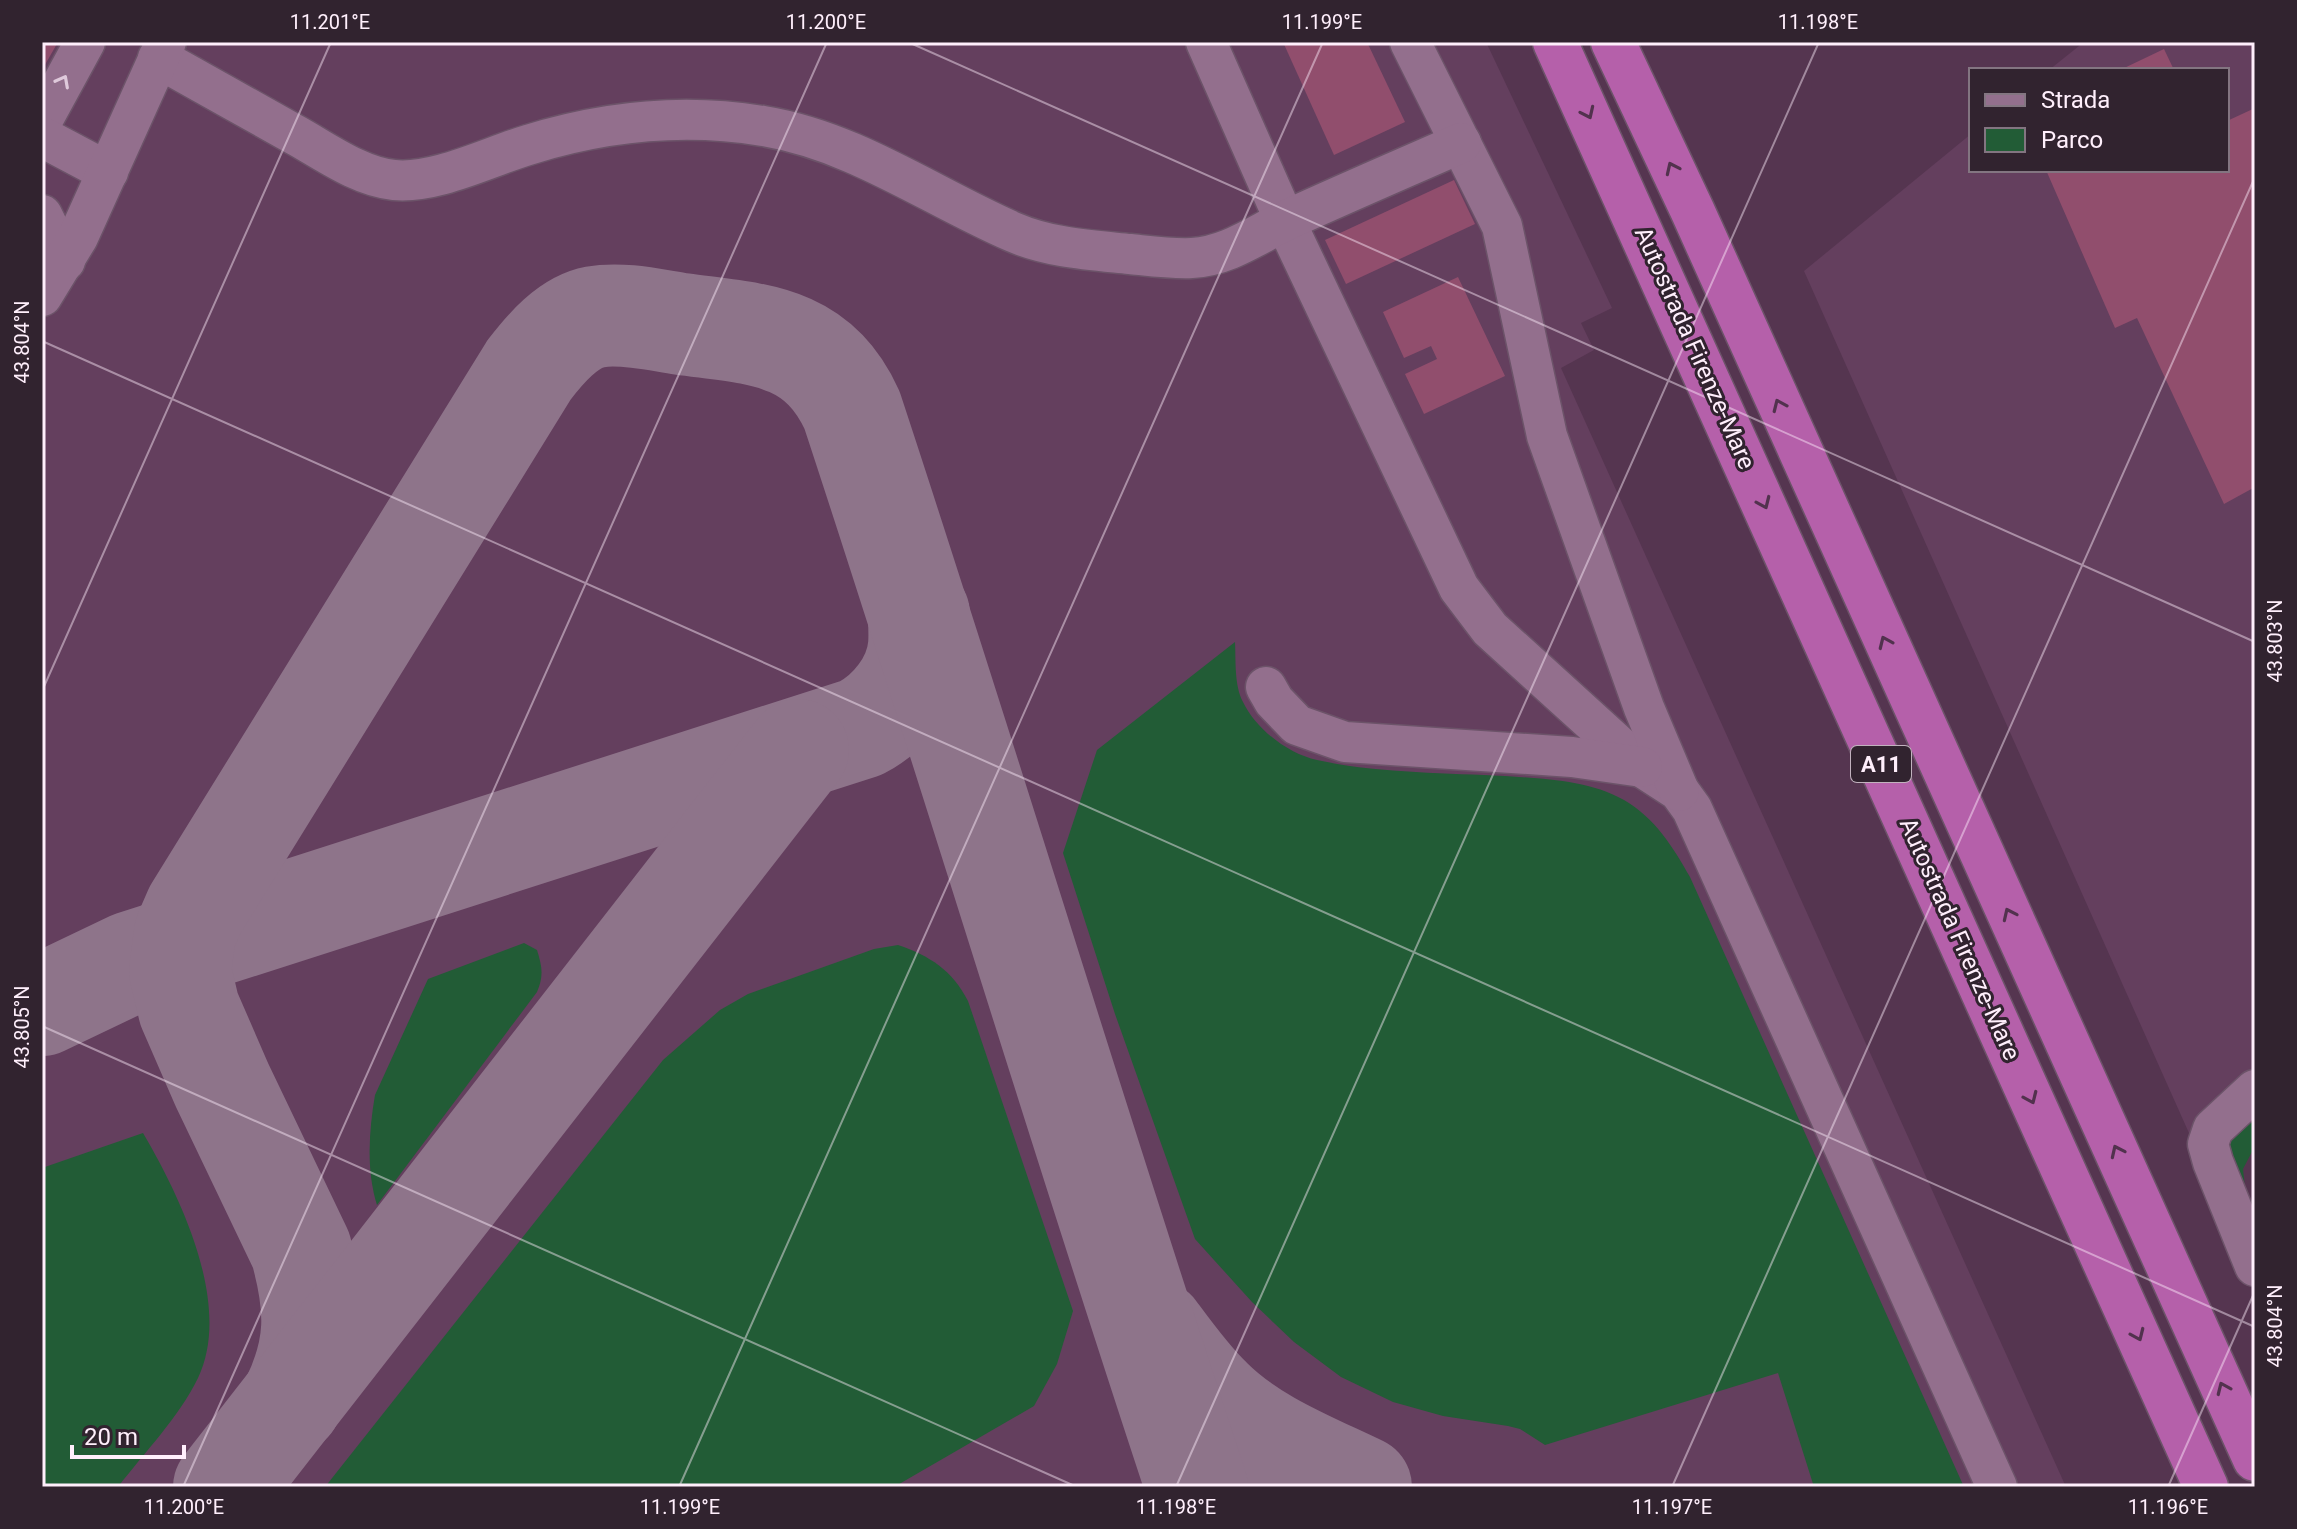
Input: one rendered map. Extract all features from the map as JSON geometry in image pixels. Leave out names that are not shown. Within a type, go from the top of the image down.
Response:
[{"type":"highway","name":"Autostrada Firenze-Mare","points":[[1555,42],[2206,1487]]},
{"type":"highway","name":"A11","points":[[1613,42],[1693,212],[2255,1459]]},
{"type":"street","points":[[42,121],[85,42]]},
{"type":"street","points":[[1206,42],[1285,221],[1470,606],[1490,629],[1642,767],[1679,791]]},
{"type":"street","points":[[1410,42],[1502,226],[1547,436],[1644,708],[1679,791],[1706,837],[1997,1487]]},
{"type":"street","points":[[42,296],[65,261],[162,50],[336,158],[368,173],[393,180],[419,179],[449,172],[577,131],[645,120],[766,127],[859,156],[1038,241],[1067,247],[1191,258],[1215,255],[1242,244],[1285,221],[1461,143]]},
{"type":"street","points":[[42,137],[108,172]]},
{"type":"street","points":[[42,215],[65,261]]},
{"type":"street","points":[[1266,687],[1274,701],[1297,725],[1345,742],[1572,757],[1642,767]]},
{"type":"street","points":[[2255,1090],[2213,1129],[2208,1144],[2255,1266]]},
{"type":"shaded area","points":[[42,42],[1486,42],[1612,308],[1581,323],[1594,350],[1561,368],[2066,1487],[42,1487]]},
{"type":"shaded area","points":[[2084,42],[2255,42],[2255,1083],[2193,1142],[1804,271],[1969,136],[1969,172],[2229,172],[2229,68],[2052,68]]},
{"type":"green space","points":[[1235,642],[1240,695],[1249,712],[1274,739],[1306,757],[1363,768],[1535,778],[1581,784],[1624,800],[1654,824],[1690,877],[1964,1487],[1814,1487],[1778,1373],[1545,1445],[1520,1429],[1443,1416],[1393,1402],[1341,1377],[1294,1342],[1252,1302],[1195,1239],[1115,1014],[1063,853],[1097,750]]},
{"type":"green space","points":[[524,943],[537,950],[539,956],[541,976],[537,992],[377,1205],[371,1178],[370,1150],[375,1095],[428,979]]},
{"type":"green space","points":[[898,945],[939,966],[955,981],[968,1001],[1073,1311],[1057,1364],[1034,1406],[894,1487],[325,1487],[663,1060],[720,1010],[748,994],[874,949]]},
{"type":"green space","points":[[2255,1105],[2255,1146],[2243,1169],[2255,1221],[2226,1163],[2230,1136]]},
{"type":"green space","points":[[143,1133],[172,1188],[198,1252],[206,1285],[209,1318],[207,1349],[198,1378],[181,1407],[118,1487],[42,1487],[42,1168]]},
{"type":"building","points":[[42,42],[58,42],[42,70]]},
{"type":"building","points":[[1283,42],[1367,42],[1405,122],[1334,155]]},
{"type":"building","points":[[2164,49],[2173,68],[2124,68]]},
{"type":"building","points":[[2255,108],[2255,487],[2224,504],[2137,318],[2115,328],[2047,172],[2229,172],[2229,120]]},
{"type":"building","points":[[1454,180],[1475,224],[1346,284],[1325,240]]},
{"type":"building","points":[[1458,277],[1505,376],[1424,414],[1405,374],[1437,359],[1431,346],[1404,358],[1383,312]]},
{"type":"taxiway","points":[[291,1402],[306,1364],[312,1328],[306,1271],[301,1250],[189,1009],[180,971],[185,933],[195,910],[529,370],[550,345],[576,324],[595,317],[627,316],[759,335],[781,342],[821,365],[838,385],[852,410],[1197,1487]]},
{"type":"taxiway","points":[[42,1005],[132,962],[861,728],[882,714],[907,683],[917,659],[919,614]]},
{"type":"taxiway","points":[[224,1487],[798,750]]},
{"type":"taxiway","points":[[1155,1331],[1196,1383],[1244,1427],[1361,1487]]}]
